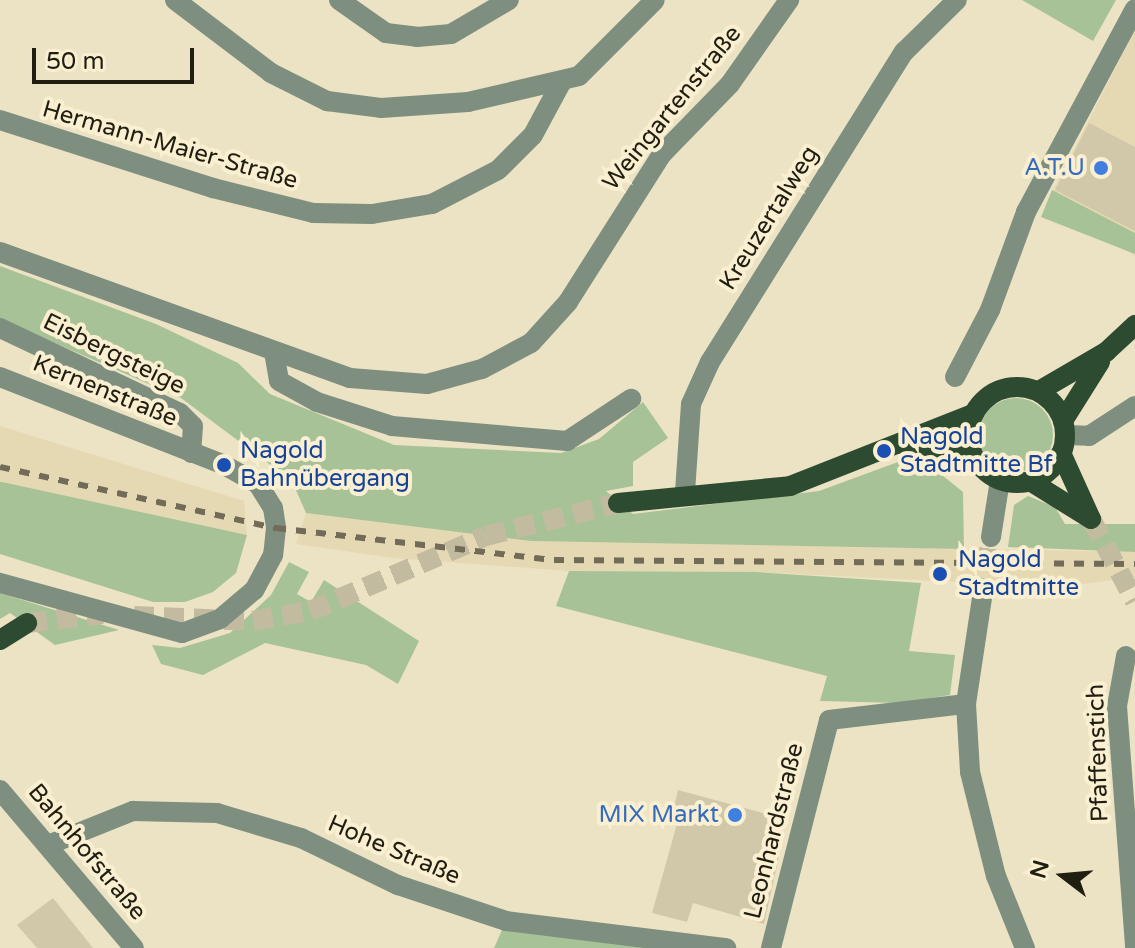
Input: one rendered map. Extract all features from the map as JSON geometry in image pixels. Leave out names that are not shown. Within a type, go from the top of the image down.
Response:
[{"type":"main road","points":[[618,503],[685,492],[790,486],[973,414],[995,391],[1010,386],[1039,391],[1106,352],[1135,325]]},
{"type":"main road","points":[[1030,481],[1063,436],[1106,352]]},
{"type":"main road","points":[[900,445],[970,450],[1000,480],[1030,481],[1091,519],[1063,436],[1039,391]]},
{"type":"main road","points":[[970,450],[973,414]]},
{"type":"main road","points":[[0,640],[27,623]]},
{"type":"street","points":[[175,0],[271,73],[327,101],[429,107],[561,83],[579,76],[655,0]]},
{"type":"street","points":[[339,0],[386,33],[417,37],[451,34],[509,0]]},
{"type":"street","name":"Weingartenstraße","points":[[0,252],[350,378],[427,384],[482,369],[531,343],[568,302],[662,154],[730,84],[789,0]]},
{"type":"street","name":"Kreuzertalweg","points":[[685,492],[691,404],[710,362],[904,52],[957,0]]},
{"type":"street","points":[[955,377],[990,310],[1026,212],[1135,9]]},
{"type":"street","name":"Hermann-Maier-Straße","points":[[0,120],[213,188],[313,213],[372,214],[432,204],[498,170],[533,135],[561,83]]},
{"type":"street","name":"Eisbergsteige","points":[[0,328],[180,413],[193,426],[191,453]]},
{"type":"street","points":[[274,352],[279,381],[317,402],[392,426],[567,441],[631,399]]},
{"type":"street","name":"Kernenstraße","points":[[0,377],[191,453]]},
{"type":"street","points":[[1063,436],[1089,436],[1135,406]]},
{"type":"street","points":[[0,583],[182,633],[220,619],[265,572],[276,520],[258,484],[191,453]]},
{"type":"street","points":[[991,537],[1000,480]]},
{"type":"street","points":[[982,598],[966,704],[970,772],[996,876],[1025,948]]},
{"type":"street","name":"Pfaffenstich","points":[[1126,656],[1117,706],[1135,946]]},
{"type":"street","name":"Leonhardstraße","points":[[771,948],[829,720],[966,704]]},
{"type":"street","name":"Bahnhofstraße","points":[[0,790],[134,948]]},
{"type":"street","name":"Hohe Straße","points":[[48,845],[133,811],[217,813],[301,838],[398,885],[506,921],[726,948]]},
{"type":"shaded area","points":[[1135,30],[1135,256],[1046,204]]},
{"type":"shaded area","points":[[0,426],[244,501],[247,535],[0,482]]},
{"type":"shaded area","points":[[306,513],[531,541],[1135,552],[1135,577],[1061,587],[756,572],[569,571],[393,558],[296,544]]},
{"type":"green space","points":[[1022,0],[1116,0],[1093,41]]},
{"type":"green space","points":[[1052,190],[1135,233],[1135,254],[1041,217]]},
{"type":"green space","points":[[0,266],[156,324],[238,363],[270,394],[394,445],[561,453],[599,439],[643,402],[668,438],[633,462],[633,486],[606,491],[633,514],[819,491],[917,455],[963,492],[964,549],[531,541],[306,513],[292,481],[181,398],[41,337],[0,334]]},
{"type":"green space","points":[[1016,398],[1030,401],[1042,409],[1050,421],[1053,435],[1050,449],[1042,461],[1030,469],[1016,472],[1002,469],[990,461],[982,449],[979,435],[982,421],[990,409],[1002,401]]},
{"type":"green space","points":[[0,482],[247,535],[236,573],[213,592],[185,602],[153,602],[0,554]]},
{"type":"green space","points":[[1028,496],[1055,507],[1065,524],[1135,524],[1135,552],[1008,547],[1014,505]]},
{"type":"green space","points":[[289,562],[309,572],[297,594],[311,602],[324,580],[419,641],[398,684],[366,665],[265,643],[203,675],[161,664],[152,645],[180,648],[230,633],[271,595]]},
{"type":"green space","points":[[569,571],[756,572],[921,583],[909,651],[955,655],[950,695],[900,703],[820,701],[827,676],[556,606]]},
{"type":"green space","points":[[0,593],[119,630],[55,645],[10,613],[0,619]]},
{"type":"green space","points":[[506,921],[673,948],[494,948]]},
{"type":"building","name":"A.T.U","points":[[1089,123],[1135,147],[1135,231],[1055,190]]},
{"type":"building","points":[[678,790],[774,816],[784,834],[764,924],[693,903],[687,922],[652,913],[680,813],[673,811]]},
{"type":"building","points":[[53,898],[93,948],[37,948],[17,925]]},
{"type":"tunnel","points":[[134,616],[253,621],[310,611],[486,536],[618,503]]},
{"type":"tunnel","points":[[1091,519],[1135,601]]},
{"type":"tunnel","points":[[982,598],[991,537]]},
{"type":"tunnel","points":[[27,623],[102,614]]},
{"type":"railway","points":[[0,467],[276,528],[554,560],[1135,564]]},
{"type":"place","name":"A.T.U","points":[[1101,168]]},
{"type":"place","name":"Nagold Stadtmitte Bf","points":[[884,451]]},
{"type":"place","name":"Nagold Bahnübergang","points":[[224,465]]},
{"type":"place","name":"Nagold Stadtmitte","points":[[940,574]]},
{"type":"place","name":"MIX Markt","points":[[735,815]]}]
